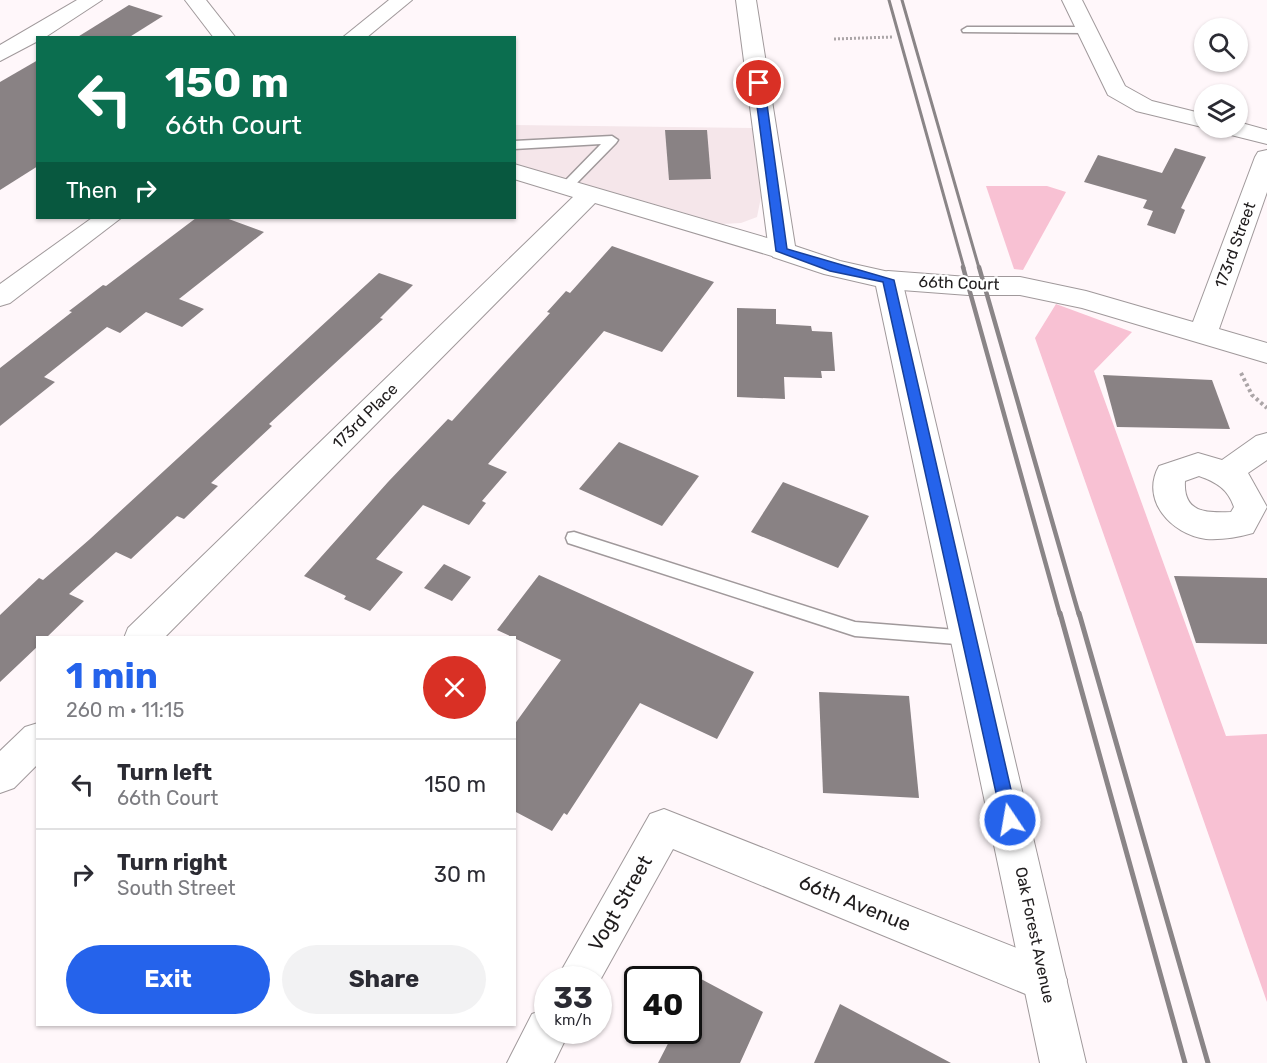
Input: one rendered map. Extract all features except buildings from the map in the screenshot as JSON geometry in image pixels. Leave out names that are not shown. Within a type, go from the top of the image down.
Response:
[{"type":"street","points":[[0,54],[92,0]]},
{"type":"street","points":[[195,0],[224,36]]},
{"type":"street","points":[[355,36],[402,0]]},
{"type":"street","points":[[746,0],[782,251]]},
{"type":"street","points":[[1072,0],[1116,90],[1144,106],[1194,118]]},
{"type":"street","points":[[1248,132],[1267,137]]},
{"type":"street","name":"173rd Street","points":[[1203,333],[1267,157]]},
{"type":"street","name":"66th Court","points":[[516,172],[834,268],[888,280],[968,286],[1020,286],[1086,300],[1267,353]]},
{"type":"street","name":"173rd Place","points":[[143,636],[577,191]]},
{"type":"street","points":[[0,297],[107,219]]},
{"type":"street","name":"Oak Forest Avenue","points":[[888,280],[1063,1063]]},
{"type":"street","points":[[1227,472],[1267,444]]},
{"type":"street","points":[[0,776],[36,741]]},
{"type":"street","name":"66th Avenue","points":[[664,827],[1046,980]]},
{"type":"street","name":"Vogt Street","points":[[585,966],[664,827]]},
{"type":"street","points":[[530,1063],[540,1044]]},
{"type":"lane","points":[[967,30],[1086,30]]},
{"type":"lane","points":[[516,144],[612,140],[577,191]]},
{"type":"lane","points":[[574,538],[855,629],[969,638]]},
{"type":"path","points":[[834,39],[892,37]]},
{"type":"path","points":[[1240,371],[1252,395],[1267,408]]},
{"type":"shaded area","points":[[516,125],[753,128],[761,197],[757,217],[741,223],[722,224],[516,164]]},
{"type":"shaded area","points":[[986,186],[1047,186],[1066,192],[1023,270],[1014,269]]},
{"type":"shaded area","points":[[1056,304],[1132,332],[1094,371],[1226,736],[1267,734],[1267,1002],[1035,338]]},
{"type":"railway","points":[[889,0],[964,268]]},
{"type":"railway","points":[[902,0],[979,268]]},
{"type":"railway","points":[[963,267],[1060,615]]},
{"type":"railway","points":[[979,267],[1079,615]]},
{"type":"railway","points":[[1060,613],[1185,1063]]},
{"type":"railway","points":[[1079,613],[1208,1063]]},
{"type":"route","points":[[759,83],[782,251],[834,268],[888,280],[1010,820]]}]
